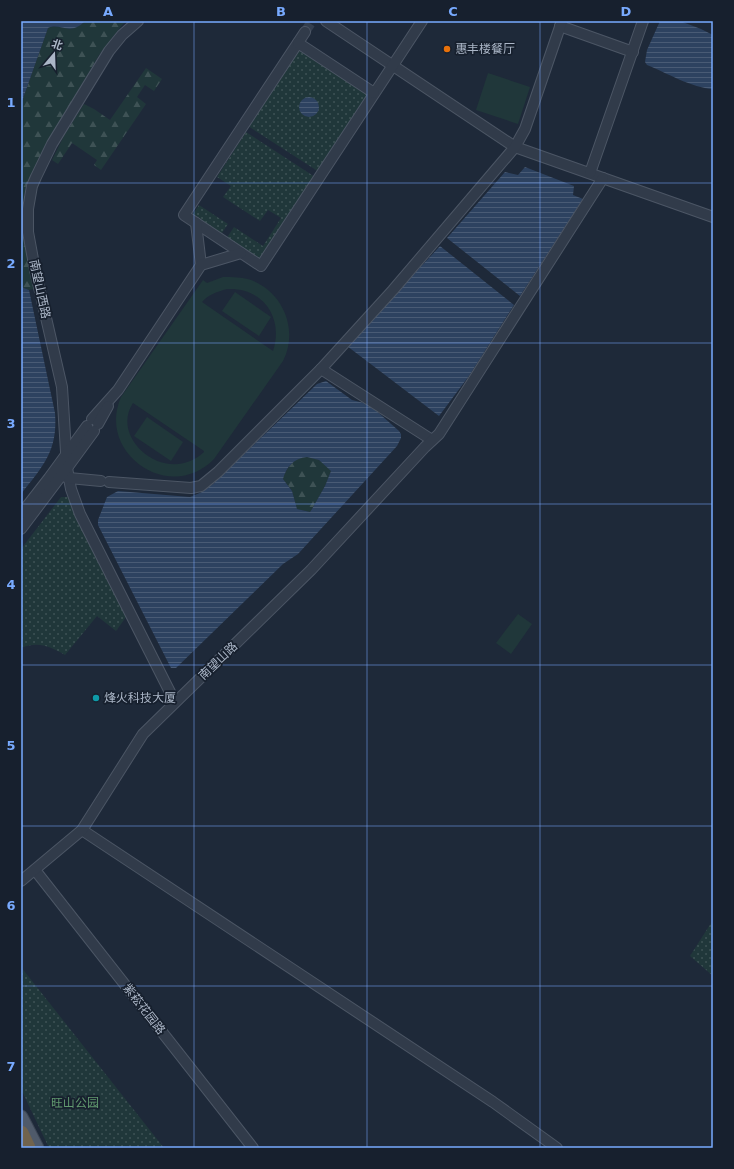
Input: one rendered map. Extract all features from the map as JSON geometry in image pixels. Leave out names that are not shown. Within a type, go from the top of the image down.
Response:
[{"type":"highway","points":[[21,1133],[28,1148]]},
{"type":"main road","points":[[21,1117],[37,1148]]},
{"type":"street","name":"南望山西路","points":[[138,21],[122,35],[109,52],[52,144],[36,177],[31,194],[28,232],[35,270],[62,387],[67,454],[63,473],[71,489],[80,514],[175,702]]},
{"type":"street","points":[[326,21],[516,147],[713,217]]},
{"type":"street","points":[[305,32],[184,215],[261,266],[422,21]]},
{"type":"street","points":[[590,173],[643,21]]},
{"type":"street","points":[[63,473],[105,481],[191,488],[201,486],[218,472],[321,369],[393,290],[516,147],[525,129],[561,24],[633,52]]},
{"type":"street","points":[[298,42],[374,93]]},
{"type":"street","name":"南望山路","points":[[21,881],[82,830],[140,738],[310,570],[439,434],[603,178]]},
{"type":"street","points":[[196,223],[201,265]]},
{"type":"street","points":[[21,529],[63,473],[93,425],[201,265],[241,253]]},
{"type":"street","points":[[321,369],[429,443]]},
{"type":"street","points":[[21,514],[63,473],[67,454],[93,425]]},
{"type":"street","points":[[82,830],[493,1102],[557,1148]]},
{"type":"street","name":"紫菘花园路","points":[[35,870],[253,1148]]},
{"type":"green space","points":[[85,21],[127,21],[99,55],[38,160],[26,186],[22,218],[37,288],[29,290],[21,287],[21,104],[48,28],[56,26],[74,28]]},
{"type":"green space","points":[[298,50],[369,96],[319,172],[248,126]]},
{"type":"green space","points":[[146,68],[162,79],[154,91],[145,85],[137,97],[146,104],[101,170],[94,165],[97,160],[72,143],[58,164],[52,160],[65,134],[84,104],[110,120]]},
{"type":"green space","points":[[488,73],[530,87],[518,124],[476,110]]},
{"type":"green space","points":[[246,132],[315,177],[260,262],[226,239],[234,227],[263,246],[281,218],[268,210],[260,221],[223,197],[231,186],[217,177]]},
{"type":"green space","points":[[199,205],[228,224],[220,236],[191,217]]},
{"type":"green space","points":[[223,277],[244,278],[251,280],[272,293],[285,313],[289,337],[288,349],[283,361],[214,459],[197,472],[178,476],[159,474],[142,466],[128,454],[119,437],[116,418],[121,397],[203,280],[207,283]],"holes":[[[227,289],[251,293],[268,307],[273,316],[276,327],[276,339],[273,351],[202,302],[210,295]],[[133,403],[204,451],[204,452],[189,461],[174,464],[159,461],[146,454],[135,444],[129,431],[128,417]]]},
{"type":"green space","points":[[235,292],[271,317],[259,336],[222,311]]},
{"type":"green space","points":[[147,417],[183,442],[171,461],[134,436]]},
{"type":"green space","points":[[304,457],[320,461],[331,471],[325,486],[310,512],[297,509],[292,491],[283,479],[291,464]]},
{"type":"green space","points":[[61,497],[68,497],[126,617],[116,631],[97,616],[65,655],[49,647],[38,645],[21,648],[21,549]]},
{"type":"green space","points":[[518,614],[532,624],[511,654],[496,643]]},
{"type":"green space","points":[[713,920],[713,976],[690,956]]},
{"type":"green space","name":"旺山公园","points":[[21,967],[164,1148],[49,1148],[21,1089]]},
{"type":"water","points":[[21,21],[85,21],[80,26],[70,29],[57,27],[48,28],[21,104]]},
{"type":"water","points":[[660,21],[680,21],[713,35],[713,89],[688,83],[647,65],[645,62],[647,50]]},
{"type":"water","points":[[309,97],[316,100],[319,107],[316,114],[309,117],[302,114],[299,107],[302,100]]},
{"type":"water","points":[[525,167],[574,186],[573,195],[583,199],[520,296],[447,238],[505,172],[518,175]]},
{"type":"water","points":[[440,246],[514,305],[469,376],[439,416],[347,346]]},
{"type":"water","points":[[21,287],[29,290],[55,413],[55,426],[54,438],[47,457],[36,475],[21,494]]},
{"type":"water","points":[[326,381],[352,400],[368,404],[372,407],[401,434],[401,438],[397,446],[298,554],[283,564],[176,668],[171,668],[98,525],[98,520],[107,497],[118,491],[190,497],[202,492],[213,484],[317,384]],"holes":[[[307,457],[319,460],[331,471],[325,486],[310,512],[297,509],[292,491],[283,479],[284,475],[288,467],[298,459]]]},
{"type":"tunnel","points":[[305,32],[312,21]]},
{"type":"place","name":"惠丰楼餐厅","points":[[447,49]]},
{"type":"place","name":"烽火科技大厦","points":[[96,698]]}]
